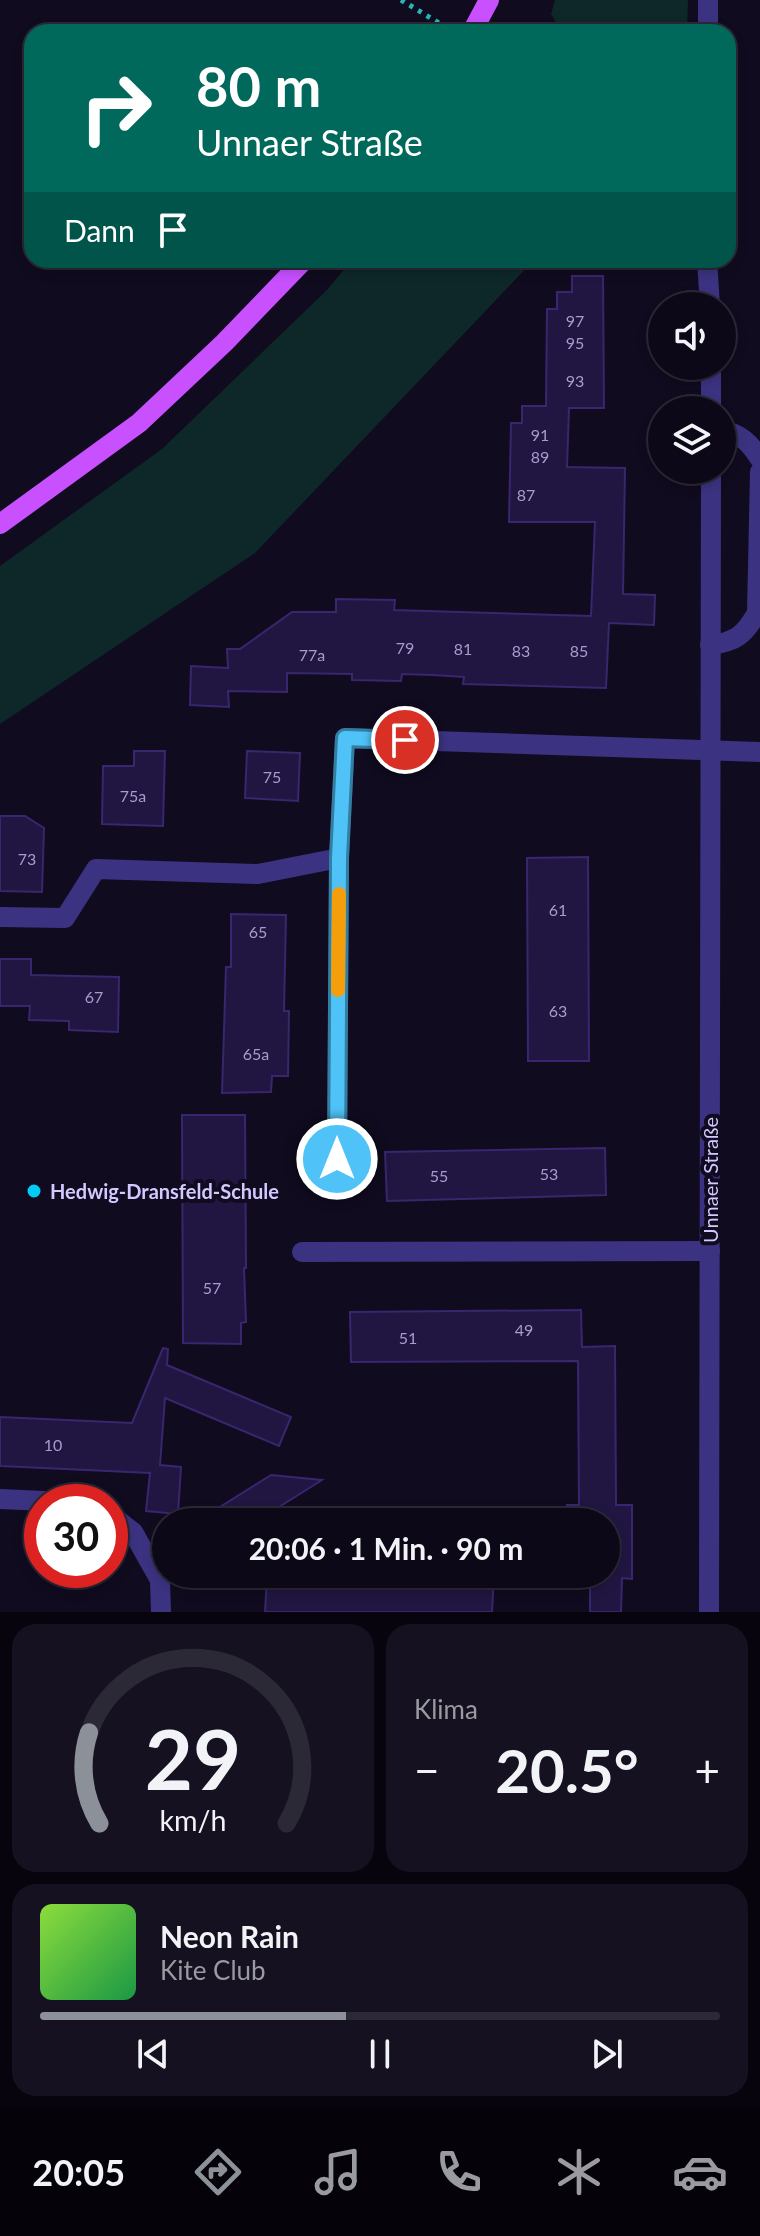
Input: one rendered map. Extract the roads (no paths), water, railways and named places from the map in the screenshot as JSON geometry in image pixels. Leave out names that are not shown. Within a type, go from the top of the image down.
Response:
[{"type":"main road","points":[[476,24],[489,0]]},
{"type":"main road","points":[[0,524],[139,423],[224,343],[296,268]]},
{"type":"street","points":[[708,0],[708,24]]},
{"type":"street","points":[[708,268],[709,292]]},
{"type":"street","points":[[736,434],[750,443],[760,459]]},
{"type":"street","points":[[710,645],[730,642],[748,629],[757,613],[760,472]]},
{"type":"street","name":"Unnaer Straße","points":[[709,1612],[711,484]]},
{"type":"street","points":[[337,1159],[339,858],[345,738],[760,752]]},
{"type":"street","points":[[0,917],[65,918],[96,869],[258,874],[339,858]]},
{"type":"street","points":[[302,1252],[710,1251]]},
{"type":"street","points":[[0,1499],[24,1500]]},
{"type":"street","points":[[128,1528],[160,1580],[161,1612]]},
{"type":"place","name":"Hedwig-Dransfeld-Schule","points":[[34,1191]]}]
